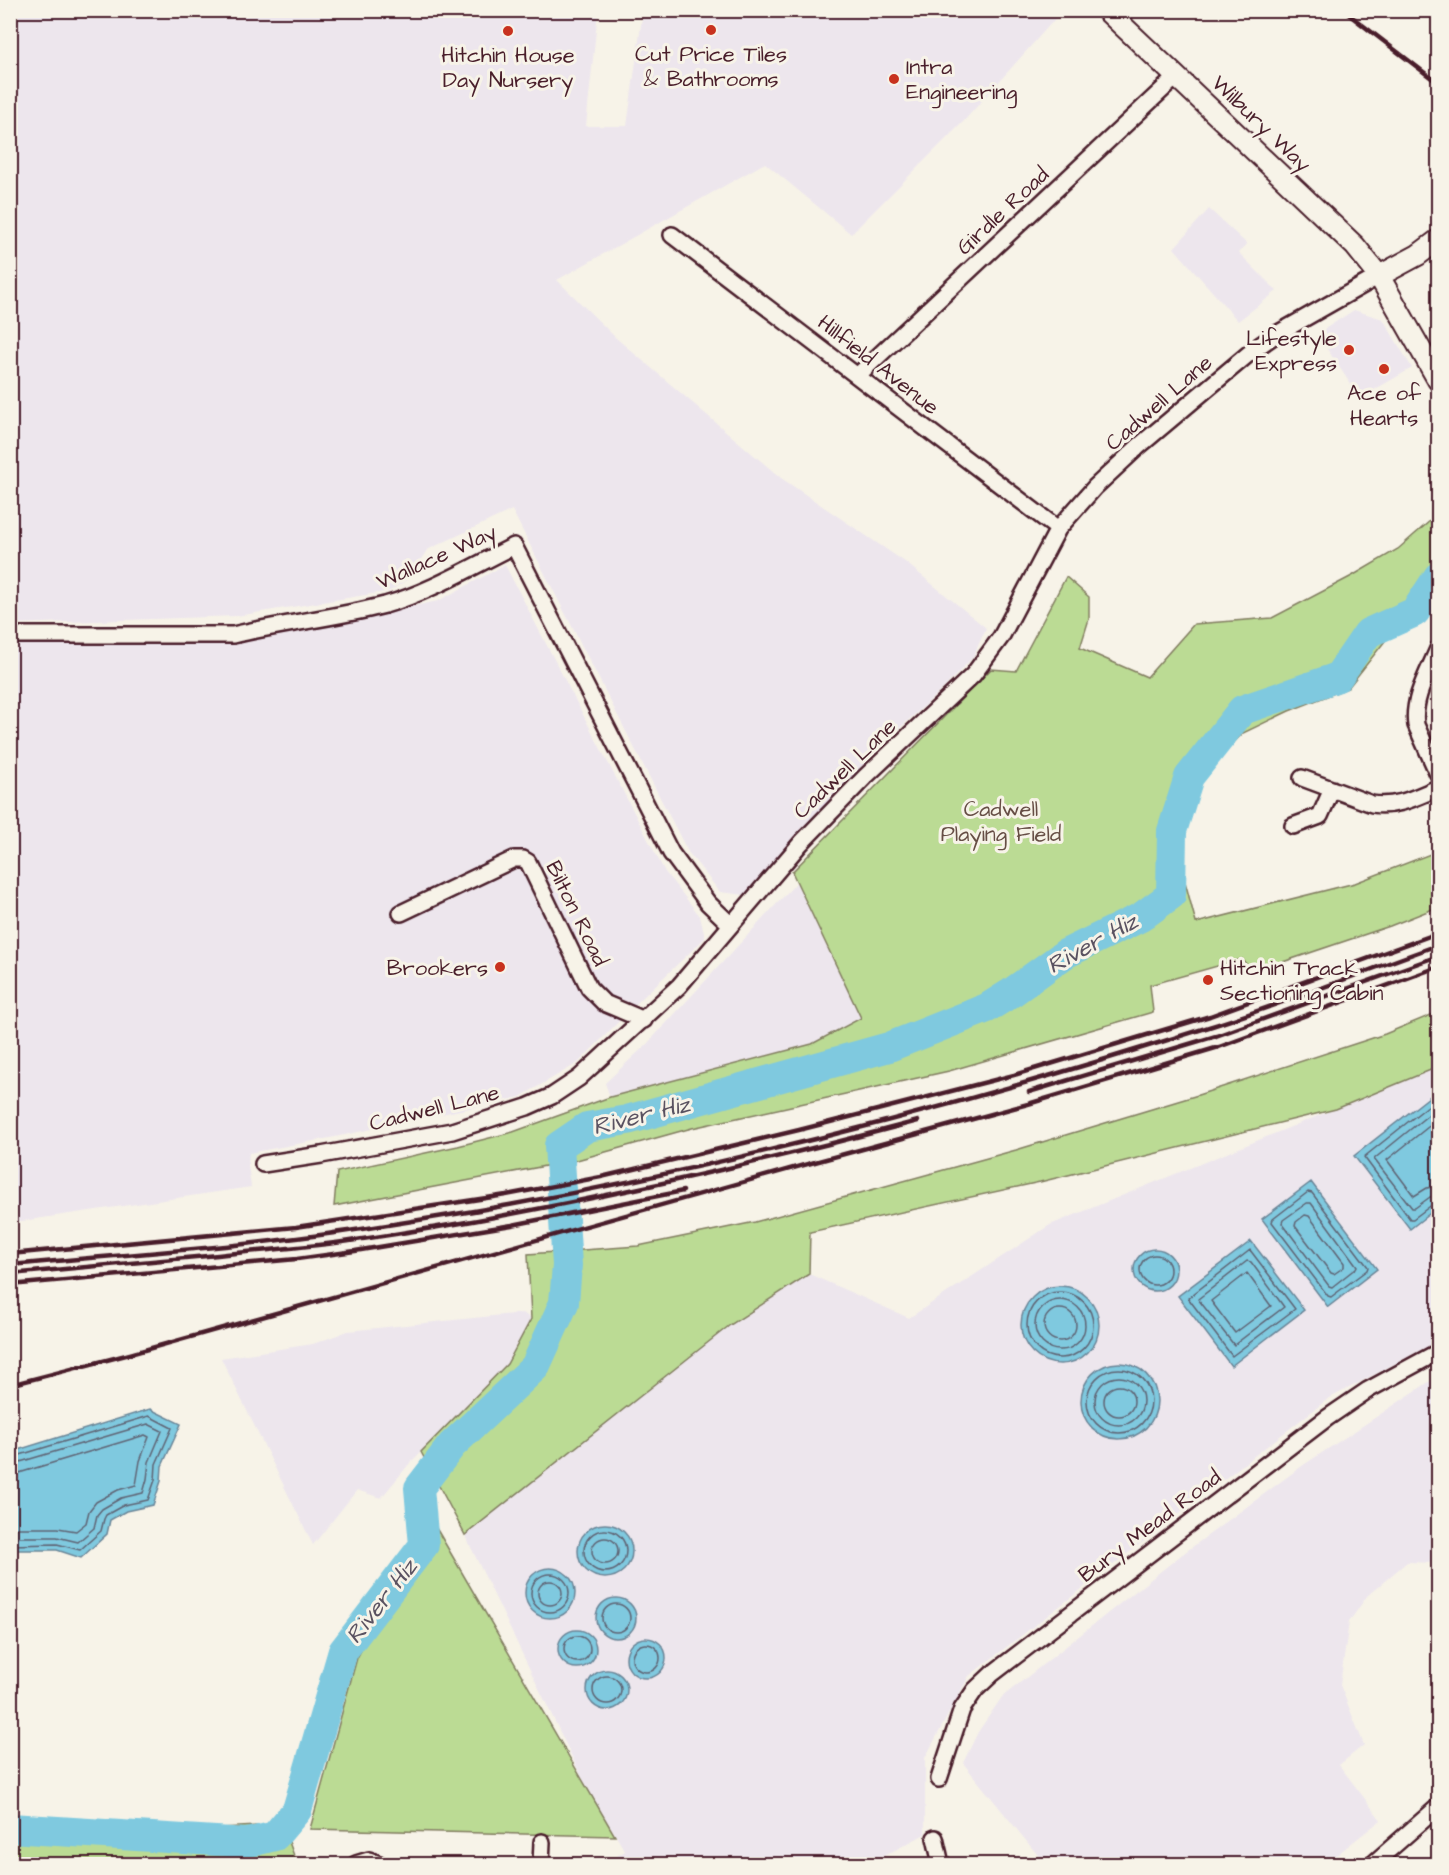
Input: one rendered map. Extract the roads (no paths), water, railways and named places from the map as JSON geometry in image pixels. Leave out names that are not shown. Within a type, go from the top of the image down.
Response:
[{"type":"street","name":"Wilbury Way","points":[[1106,10],[1355,246],[1379,276],[1438,380]]},
{"type":"street","name":"Girdle Road","points":[[856,376],[1177,76]]},
{"type":"street","name":"Hillfield Avenue","points":[[672,235],[1058,529]]},
{"type":"street","points":[[1379,276],[1418,255],[1438,240]]},
{"type":"street","name":"Cadwell Lane","points":[[263,1164],[452,1131],[527,1107],[552,1096],[573,1083],[679,986],[801,843],[865,777],[973,675],[1001,637],[1058,529],[1095,487],[1139,446],[1252,351],[1275,335],[1379,276]]},
{"type":"street","name":"Wallace Way","points":[[10,635],[233,635],[327,619],[387,604],[426,589],[514,546],[671,853],[708,903],[731,925]]},
{"type":"street","points":[[1438,649],[1420,692],[1415,717],[1416,725],[1438,774]]},
{"type":"street","points":[[1302,778],[1382,806],[1403,803],[1438,788]]},
{"type":"street","points":[[1293,826],[1320,816],[1332,789]]},
{"type":"street","name":"Bilton Road","points":[[401,913],[514,859],[523,859],[528,862],[589,988],[604,1003],[644,1020]]},
{"type":"street","name":"Bury Mead Road","points":[[939,1779],[962,1709],[975,1690],[992,1674],[1326,1418],[1368,1390],[1438,1352]]},
{"type":"street","points":[[1373,1864],[1438,1807]]},
{"type":"street","points":[[935,1838],[941,1864]]},
{"type":"street","points":[[541,1864],[542,1842]]},
{"type":"street","points":[[356,1864],[369,1860],[379,1864]]},
{"type":"water","points":[[1438,1090],[1438,1207],[1410,1229],[1354,1156]]},
{"type":"water","points":[[1311,1182],[1377,1269],[1328,1307],[1262,1219]]},
{"type":"water","points":[[1251,1241],[1304,1310],[1231,1366],[1178,1296]]},
{"type":"water","points":[[1155,1249],[1163,1250],[1170,1255],[1175,1262],[1175,1278],[1170,1285],[1163,1290],[1155,1291],[1147,1290],[1140,1285],[1135,1278],[1134,1270],[1135,1262],[1140,1255],[1147,1250]]},
{"type":"water","points":[[1060,1286],[1075,1289],[1087,1298],[1096,1310],[1099,1325],[1096,1340],[1087,1352],[1075,1361],[1060,1364],[1045,1361],[1033,1352],[1024,1340],[1021,1325],[1024,1310],[1033,1298],[1045,1289]]},
{"type":"water","points":[[1119,1363],[1133,1366],[1146,1374],[1154,1387],[1157,1401],[1154,1415],[1146,1428],[1133,1436],[1119,1439],[1105,1436],[1092,1428],[1084,1415],[1081,1401],[1084,1387],[1092,1374],[1105,1366]]},
{"type":"water","points":[[150,1409],[181,1424],[162,1466],[161,1481],[153,1505],[126,1511],[110,1520],[107,1534],[81,1558],[57,1550],[11,1550],[11,1452]]},
{"type":"water","points":[[605,1524],[615,1526],[624,1532],[630,1541],[632,1551],[630,1561],[624,1570],[615,1576],[605,1578],[595,1576],[586,1570],[580,1561],[578,1551],[580,1541],[586,1532],[595,1526]]},
{"type":"water","points":[[545,1568],[555,1568],[568,1575],[575,1588],[575,1598],[568,1611],[555,1618],[545,1618],[536,1614],[529,1607],[525,1598],[525,1588],[529,1579],[536,1572]]},
{"type":"water","points":[[616,1598],[624,1599],[630,1604],[635,1610],[635,1626],[630,1632],[624,1637],[616,1638],[608,1637],[602,1632],[597,1626],[596,1618],[597,1610],[602,1604],[608,1599]]},
{"type":"water","points":[[577,1630],[591,1635],[596,1649],[591,1663],[577,1668],[563,1663],[558,1649],[563,1635]]},
{"type":"water","points":[[646,1638],[654,1639],[660,1644],[665,1650],[665,1666],[660,1672],[654,1677],[646,1678],[638,1677],[632,1672],[627,1666],[626,1658],[627,1650],[632,1644],[638,1639]]},
{"type":"water","points":[[607,1670],[621,1676],[627,1690],[621,1704],[607,1710],[593,1704],[587,1690],[593,1676]]},
{"type":"waterway","name":"River Hiz","points":[[10,1828],[247,1843],[275,1836],[297,1810],[343,1651],[424,1545],[419,1488],[452,1445],[535,1367],[564,1303],[567,1265],[559,1146],[587,1127],[627,1120],[889,1047],[987,1008],[1065,954],[1141,917],[1171,895],[1172,831],[1189,777],[1242,710],[1338,677],[1368,633],[1415,612],[1438,577]]},
{"type":"railway","points":[[1343,10],[1438,83]]},
{"type":"railway","points":[[10,1254],[296,1227],[506,1195],[601,1177],[799,1130],[1014,1075],[1210,1016],[1438,933]]},
{"type":"railway","points":[[10,1265],[226,1246],[350,1231],[509,1205],[686,1169],[862,1127],[1036,1080],[1267,1008],[1438,945]]},
{"type":"railway","points":[[1029,1092],[1216,1036],[1438,956]]},
{"type":"railway","points":[[10,1385],[130,1354],[1028,1104],[1219,1047],[1438,967]]},
{"type":"railway","points":[[10,1274],[305,1247],[427,1229],[569,1203],[709,1173],[918,1121]]},
{"type":"railway","points":[[10,1285],[297,1259],[355,1251],[512,1225],[683,1191]]},
{"type":"place","name":"Cut Price Tiles & Bathrooms","points":[[711,30]]},
{"type":"place","name":"Hitchin House Day Nursery","points":[[508,31]]},
{"type":"place","name":"Intra Engineering","points":[[894,79]]},
{"type":"place","name":"Lifestyle Express","points":[[1349,350]]},
{"type":"place","name":"Ace of Hearts","points":[[1384,369]]},
{"type":"place","name":"Brookers","points":[[500,967]]},
{"type":"place","name":"Hitchin Track Sectioning Cabin","points":[[1208,980]]},
{"type":"park label","name":"Cadwell Playing Field","points":[[1001,820]]}]
